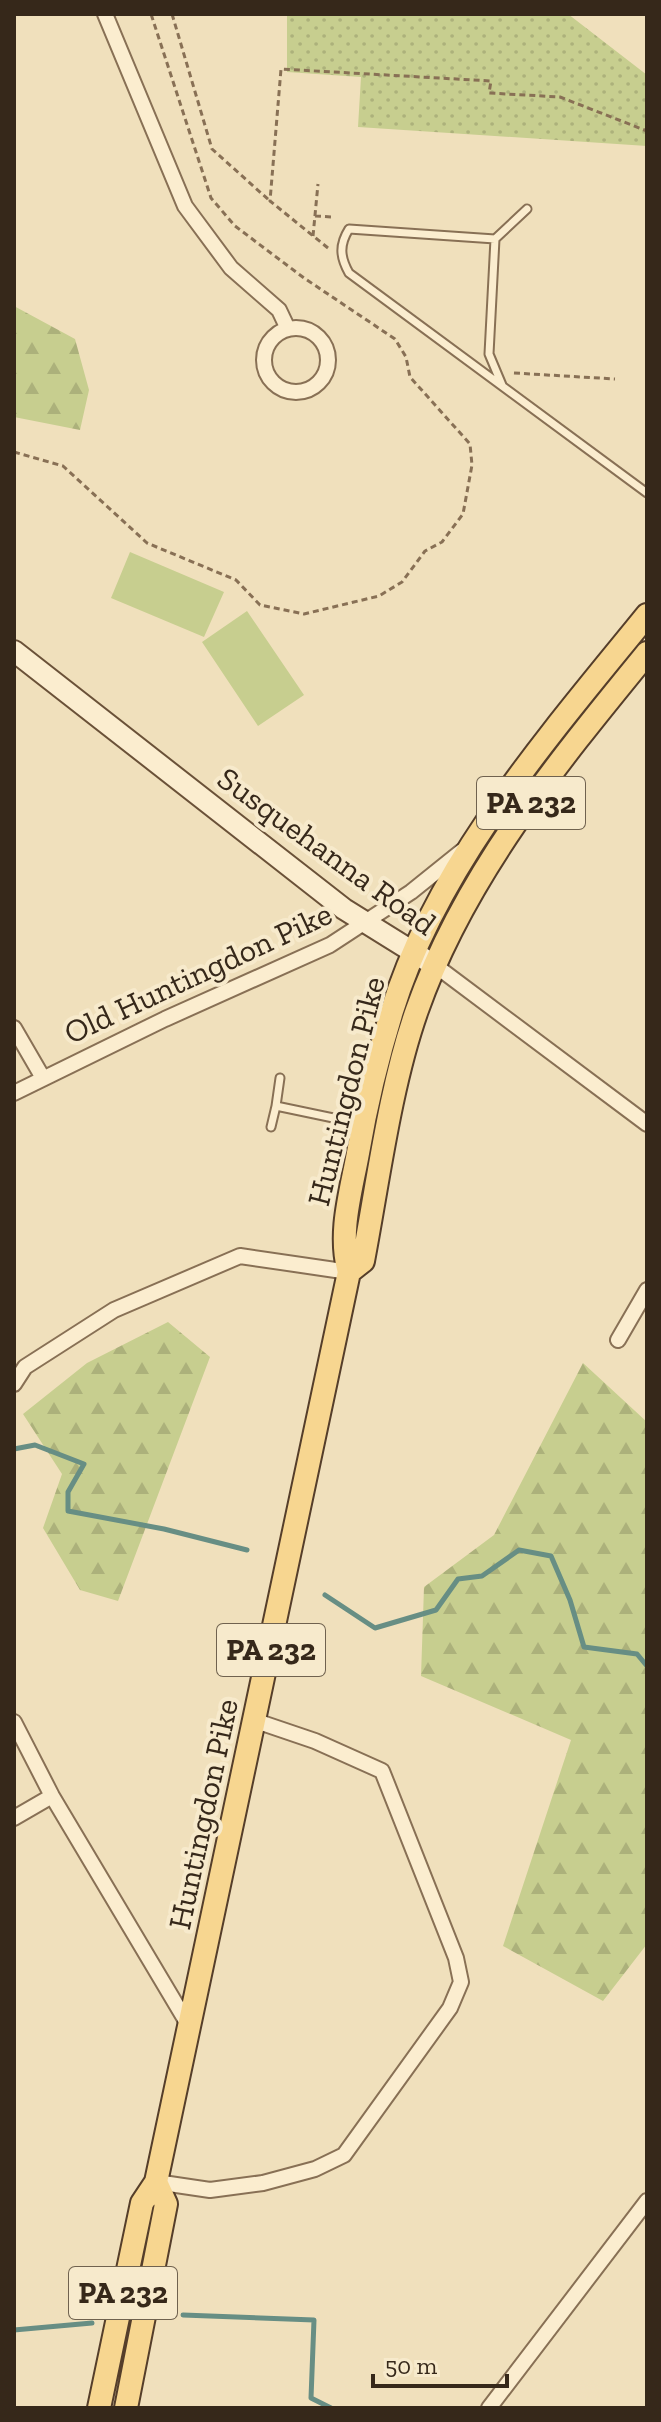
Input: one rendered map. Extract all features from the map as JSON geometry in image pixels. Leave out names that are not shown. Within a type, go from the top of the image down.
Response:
[{"type":"main road","name":"Huntingdon Pike","points":[[99,2408],[142,2203],[156,2182],[256,1721],[349,1272],[342,1247],[364,1124],[392,1009],[415,954],[478,838],[542,744],[645,621]]},
{"type":"main road","name":"Susquehanna Road","points":[[14,651],[365,924],[436,966]]},
{"type":"main road","name":"Huntingdon Pike","points":[[349,1272],[363,1261],[385,1139],[416,1011],[457,920],[496,853],[558,763],[647,653]]},
{"type":"main road","name":"Huntingdon Pike","points":[[126,2408],[166,2204],[156,2182]]},
{"type":"street","points":[[105,14],[185,206],[231,268],[279,310],[288,329]]},
{"type":"street","points":[[288,329],[308,330],[324,344],[327,353],[328,364],[319,382],[301,392],[280,388],[265,372],[264,356],[270,341],[288,329]]},
{"type":"street","name":"Old Huntingdon Pike","points":[[14,1093],[330,945],[365,924],[478,838]]},
{"type":"street","name":"Susquehanna Road","points":[[436,966],[647,1124]]},
{"type":"street","points":[[14,1028],[43,1078]]},
{"type":"street","points":[[14,1384],[25,1367],[114,1310],[240,1256],[349,1272]]},
{"type":"street","points":[[618,1340],[647,1290]]},
{"type":"street","points":[[156,2182],[210,2190],[263,2183],[315,2169],[344,2155],[450,2008],[461,1982],[456,1958],[382,1771],[315,1741],[256,1721]]},
{"type":"street","points":[[14,1722],[52,1796],[189,2027]]},
{"type":"street","points":[[14,1818],[52,1796]]},
{"type":"street","points":[[489,2408],[647,2201]]},
{"type":"lane","points":[[502,385],[489,354],[495,239],[527,209]]},
{"type":"lane","points":[[495,239],[349,229],[343,239],[341,258],[349,273],[647,493]]},
{"type":"lane","points":[[271,1127],[280,1078]]},
{"type":"lane","points":[[276,1106],[364,1124]]},
{"type":"path","points":[[14,452],[63,466],[147,543],[236,580],[260,605],[304,614],[379,596],[402,582],[425,551],[442,542],[463,514],[472,465],[470,444],[410,377],[406,357],[395,339],[247,234],[211,198],[151,14]]},
{"type":"path","points":[[172,14],[212,149],[341,258]]},
{"type":"path","points":[[270,201],[281,69],[491,81],[489,93],[560,97],[647,131]]},
{"type":"path","points":[[313,236],[318,184]]},
{"type":"path","points":[[315,216],[333,217]]},
{"type":"path","points":[[514,373],[615,379]]},
{"type":"green space","points":[[287,14],[568,14],[647,75],[647,146],[358,127],[361,77],[287,72]]},
{"type":"green space","points":[[14,306],[75,339],[89,390],[80,430],[14,417]]},
{"type":"green space","points":[[130,552],[224,592],[204,637],[111,598]]},
{"type":"green space","points":[[247,611],[304,695],[258,726],[202,642]]},
{"type":"green space","points":[[168,1322],[210,1357],[118,1601],[80,1590],[43,1528],[62,1474],[23,1414],[87,1363]]},
{"type":"green space","points":[[583,1363],[647,1422],[647,1944],[603,2001],[503,1946],[571,1740],[421,1676],[424,1587],[494,1535]]},
{"type":"waterway","points":[[14,1449],[35,1445],[84,1464],[68,1492],[68,1511],[164,1529],[247,1550]]},
{"type":"waterway","points":[[325,1595],[375,1628],[436,1610],[458,1579],[482,1576],[519,1550],[551,1556],[570,1600],[584,1647],[637,1654],[647,1666]]},
{"type":"waterway","points":[[183,2315],[314,2320],[311,2398],[331,2408]]},
{"type":"waterway","points":[[14,2330],[92,2323]]}]
